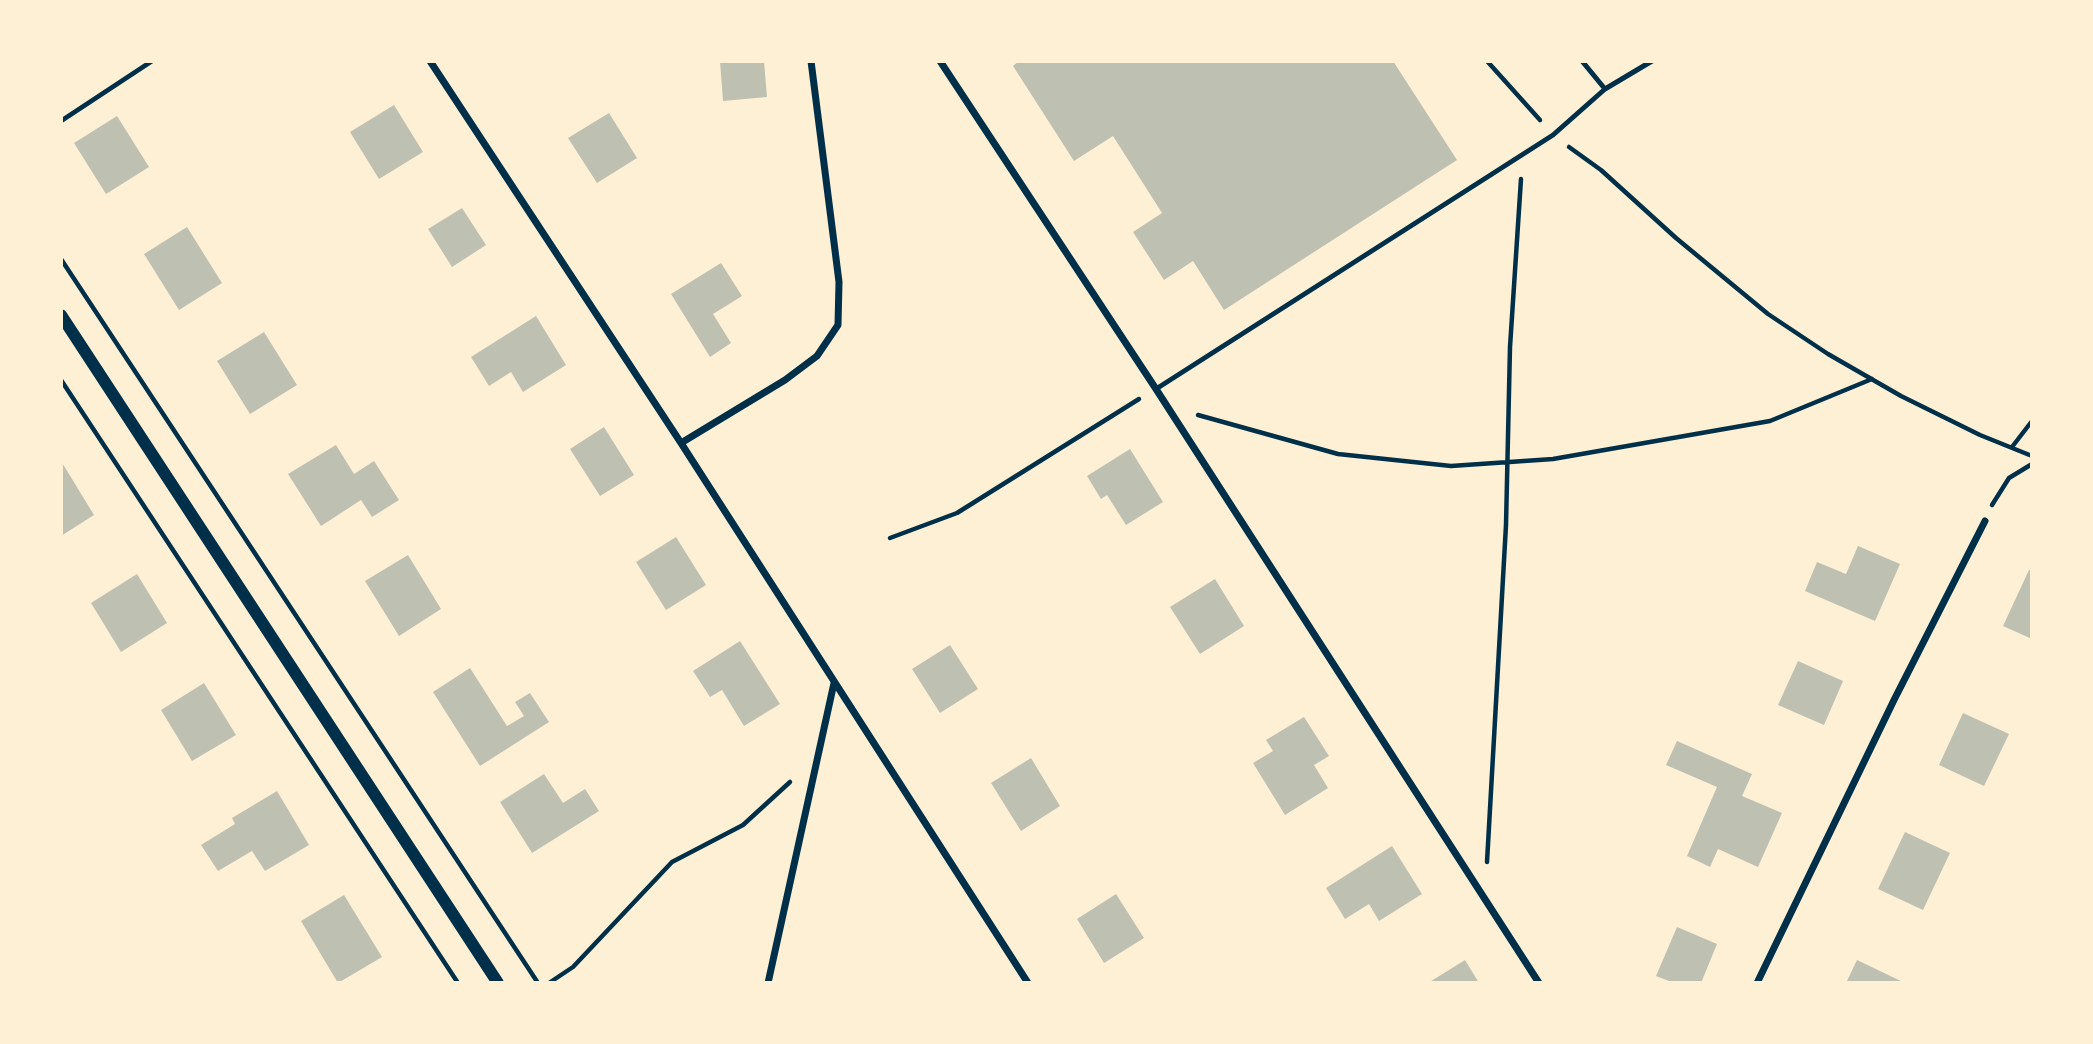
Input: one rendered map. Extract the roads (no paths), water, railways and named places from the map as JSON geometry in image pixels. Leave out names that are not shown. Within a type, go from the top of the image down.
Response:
[{"type":"street","points":[[430,61],[681,443],[1028,983]]},
{"type":"street","points":[[681,443],[785,380],[817,356],[838,325],[839,282],[811,61]]},
{"type":"street","points":[[940,61],[1156,389],[1539,983]]},
{"type":"street","points":[[61,315],[498,983]]},
{"type":"street","points":[[1757,983],[1894,700],[1985,522]]},
{"type":"street","points":[[768,983],[834,683]]},
{"type":"lane","points":[[1582,61],[1605,89]]},
{"type":"lane","points":[[1156,389],[1553,135],[1605,89],[1652,61]]}]
